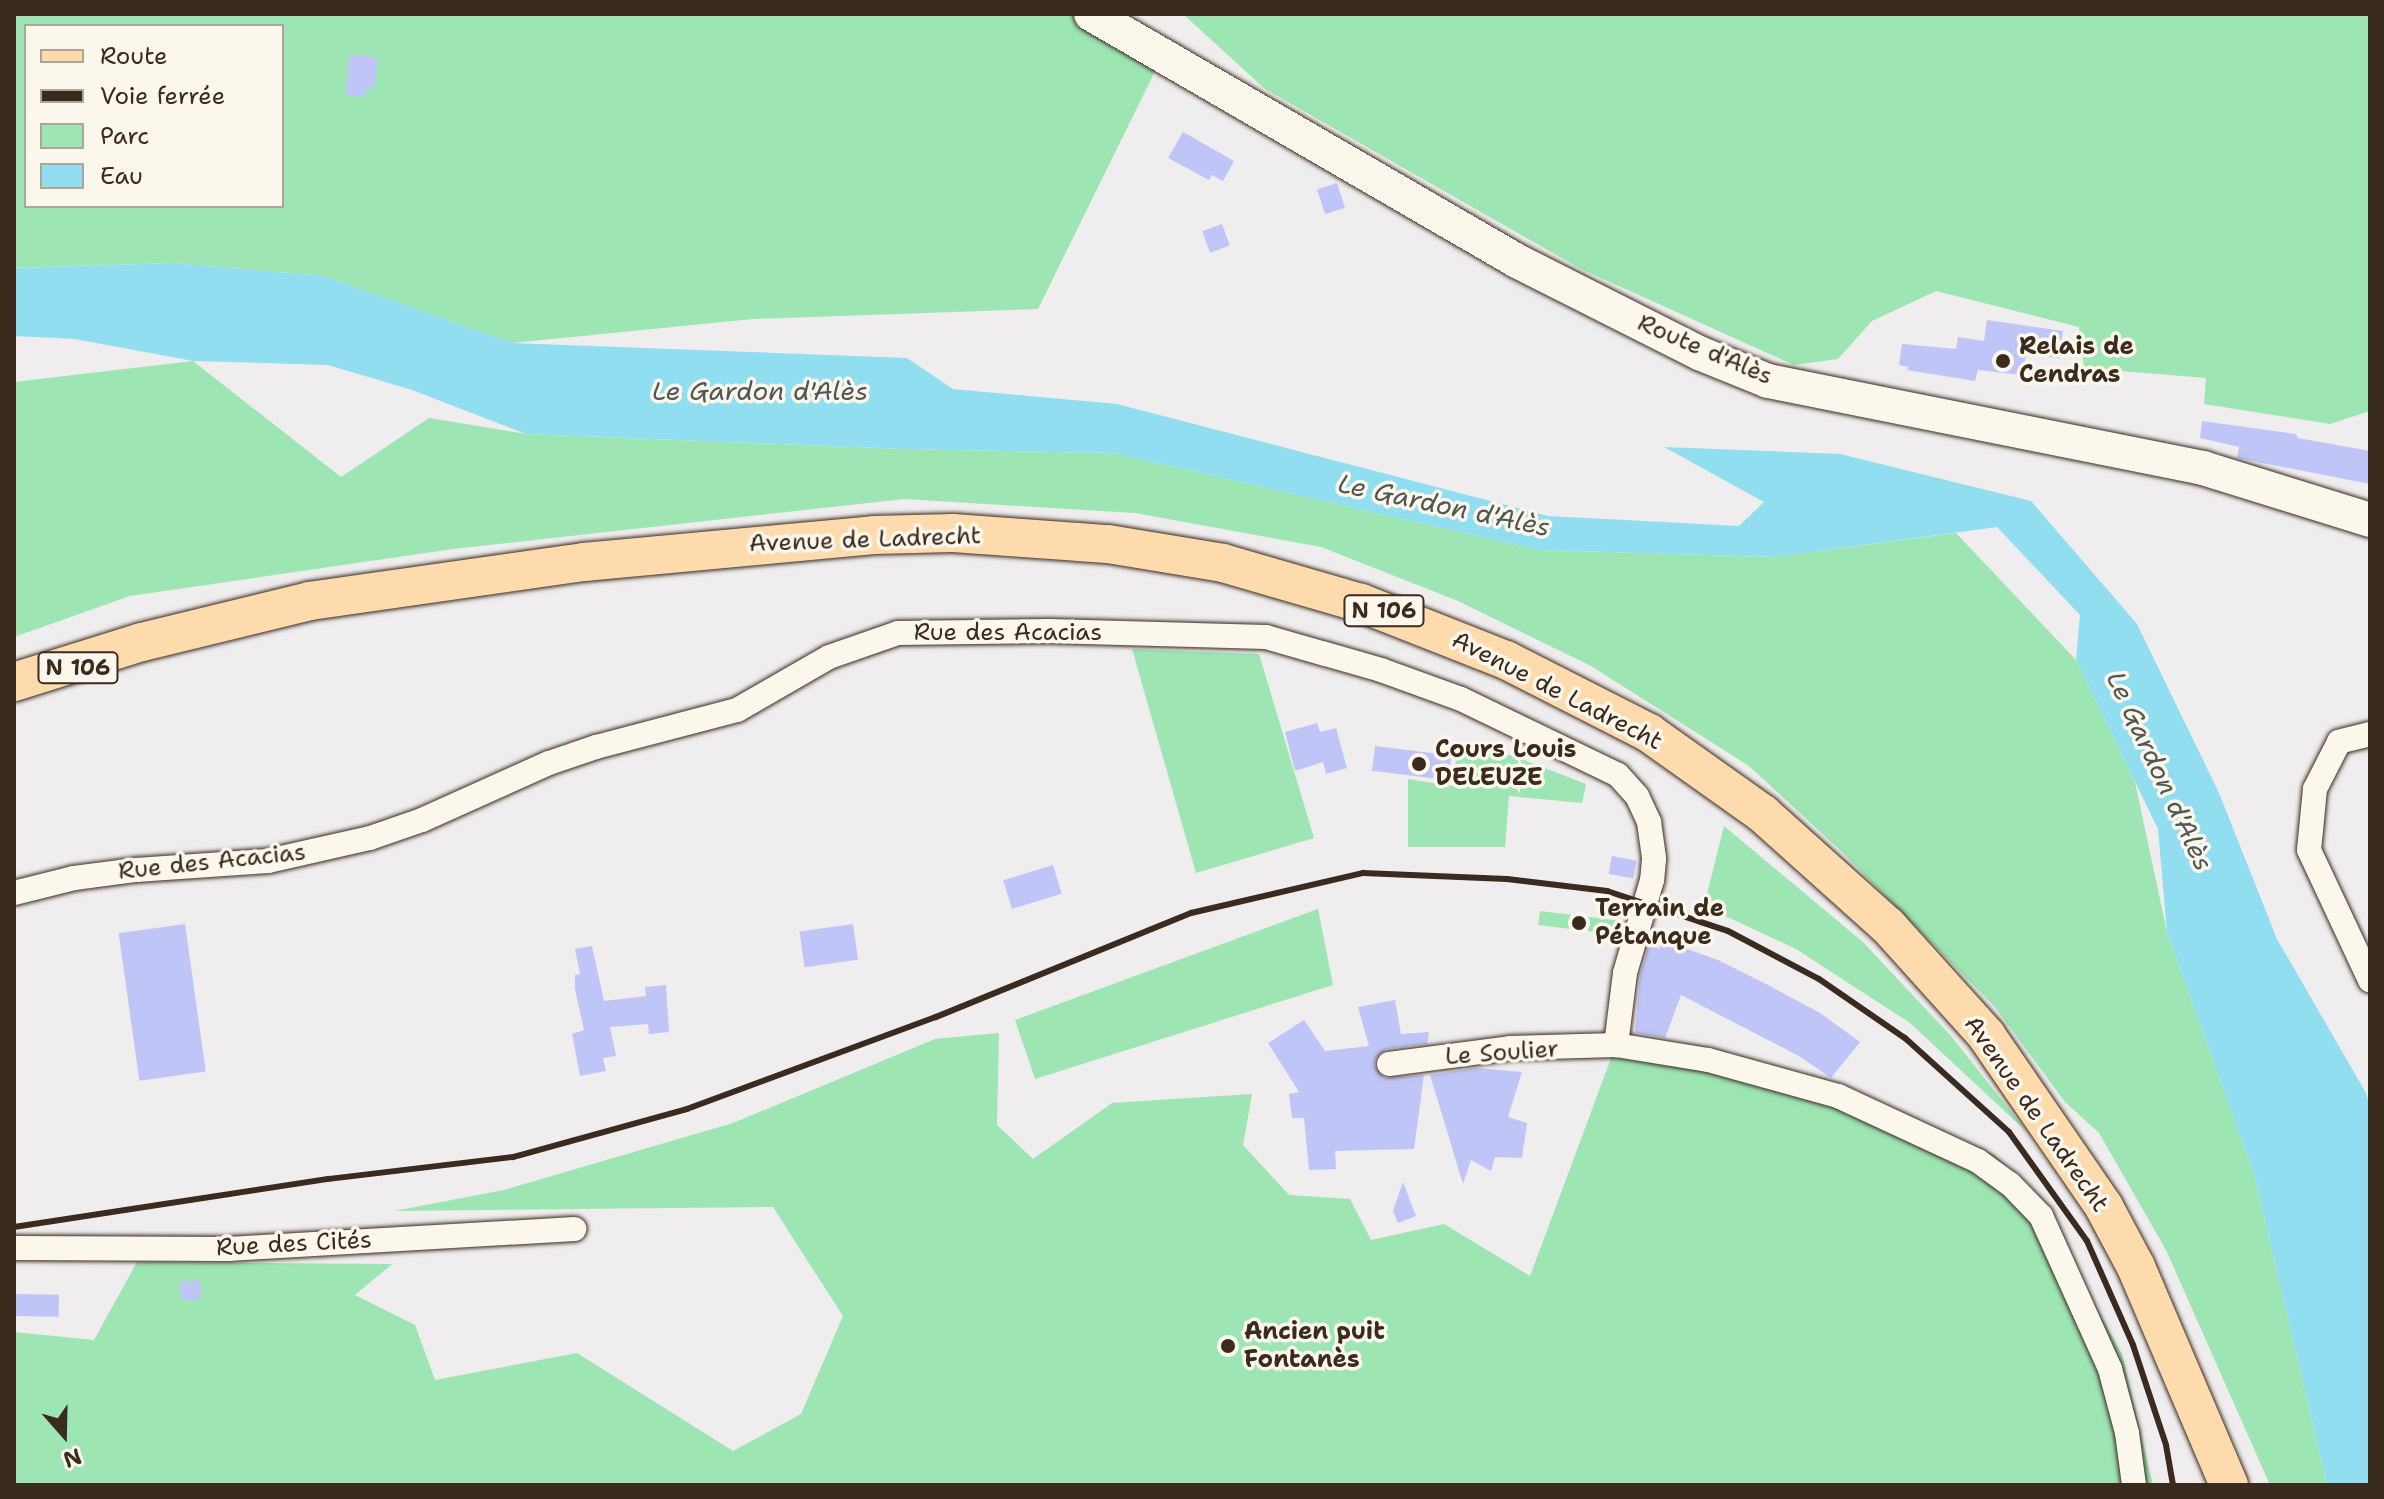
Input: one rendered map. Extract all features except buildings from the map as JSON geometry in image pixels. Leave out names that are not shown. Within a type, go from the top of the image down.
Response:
[{"type":"main road","name":"Route d'Alès","points":[[1097,17],[1515,260],[1699,353],[1768,381],[2203,468],[2370,520]]},
{"type":"main road","name":"Avenue de Ladrecht","points":[[14,682],[142,642],[310,601],[569,564],[794,540],[953,533],[1108,544],[1223,563],[1361,603],[1435,629],[1506,660],[1649,733],[1763,814],[1888,926],[1986,1035],[2104,1207],[2136,1267],[2229,1485]]},
{"type":"main road","name":"Avenue de Ladrecht","points":[[14,695],[142,642]]},
{"type":"street","name":"Rue des Acacias","points":[[14,893],[74,878],[136,870],[268,861],[370,838],[422,820],[549,763],[596,747],[737,710],[829,657],[898,633],[941,630],[1266,637],[1381,670],[1461,699],[1618,775],[1637,796],[1649,822],[1654,859],[1652,880],[1625,973],[1616,1045]]},
{"type":"street","points":[[2370,734],[2339,742],[2315,789],[2309,850],[2370,980]]},
{"type":"street","name":"Le Soulier","points":[[1389,1064],[1510,1048],[1616,1045],[1708,1060],[1838,1096],[1978,1161],[2010,1184],[2041,1216],[2110,1369],[2127,1433],[2134,1485]]},
{"type":"street","name":"Rue des Cités","points":[[14,1248],[228,1249],[574,1229]]},
{"type":"green space","points":[[14,14],[1091,14],[1163,55],[1038,309],[753,319],[512,343],[324,276],[173,263],[14,268]]},
{"type":"green space","points":[[1183,14],[2370,14],[2370,411],[2330,424],[2204,404],[2206,378],[2084,368],[2079,327],[1936,291],[1872,321],[1838,359],[1794,365],[1581,269],[1265,89]]},
{"type":"green space","points":[[193,361],[341,477],[429,418],[526,434],[904,449],[1113,453],[1540,550],[1774,557],[1956,533],[2076,660],[2135,782],[2167,932],[2255,1178],[2327,1485],[2270,1485],[2166,1250],[2099,1133],[2065,1102],[1995,1007],[1842,852],[1749,766],[1591,666],[1458,601],[1321,547],[1135,513],[904,499],[453,549],[130,596],[14,637],[14,382]]},
{"type":"green space","points":[[1132,649],[1259,654],[1314,838],[1196,873]]},
{"type":"green space","points":[[1457,752],[1511,755],[1586,784],[1582,803],[1509,796],[1505,847],[1408,847],[1408,779],[1453,786]]},
{"type":"green space","points":[[1724,826],[1863,942],[1951,1036],[2027,1132],[1910,1023],[1796,949],[1704,906]]},
{"type":"green space","points":[[1318,909],[1333,985],[1035,1079],[1015,1020]]},
{"type":"green space","name":"Terrain de Pétanque","points":[[1540,911],[1620,921],[1619,935],[1538,925]]},
{"type":"green space","points":[[999,1033],[997,1125],[1033,1159],[1112,1103],[1252,1094],[1243,1145],[1289,1195],[1350,1199],[1371,1240],[1444,1224],[1530,1276],[1616,1045],[1994,1154],[2031,1191],[2122,1354],[2153,1485],[14,1485],[14,1332],[94,1340],[137,1262],[392,1264],[355,1295],[415,1325],[435,1380],[577,1353],[733,1451],[801,1414],[843,1316],[773,1207],[394,1211],[504,1190],[733,1123],[935,1039]]},
{"type":"water","name":"Le Gardon d'Alès","points":[[173,263],[324,276],[512,343],[907,358],[953,389],[1117,404],[1548,516],[1739,526],[1764,502],[1664,447],[1840,454],[2031,501],[2137,624],[2219,793],[2277,939],[2366,1093],[2370,1107],[2370,1485],[2327,1485],[2255,1178],[2167,932],[2158,829],[2076,660],[2080,615],[1997,527],[1774,557],[1540,550],[1113,453],[904,449],[526,434],[412,390],[328,365],[193,361],[75,339],[14,336],[14,268]]},
{"type":"railway","points":[[14,1227],[328,1179],[513,1157],[687,1109],[936,1017],[1191,913],[1363,873],[1507,879],[1607,891],[1728,931],[1819,979],[1905,1038],[2009,1132],[2087,1241],[2133,1345],[2166,1445],[2173,1485]]},
{"type":"place","name":"Relais de Cendras","points":[[2003,361]]},
{"type":"place","name":"Cours Louis DELEUZE","points":[[1419,764]]},
{"type":"place","name":"Terrain de Pétanque","points":[[1579,923]]},
{"type":"place","name":"Ancien puit Fontanès","points":[[1228,1346]]}]
